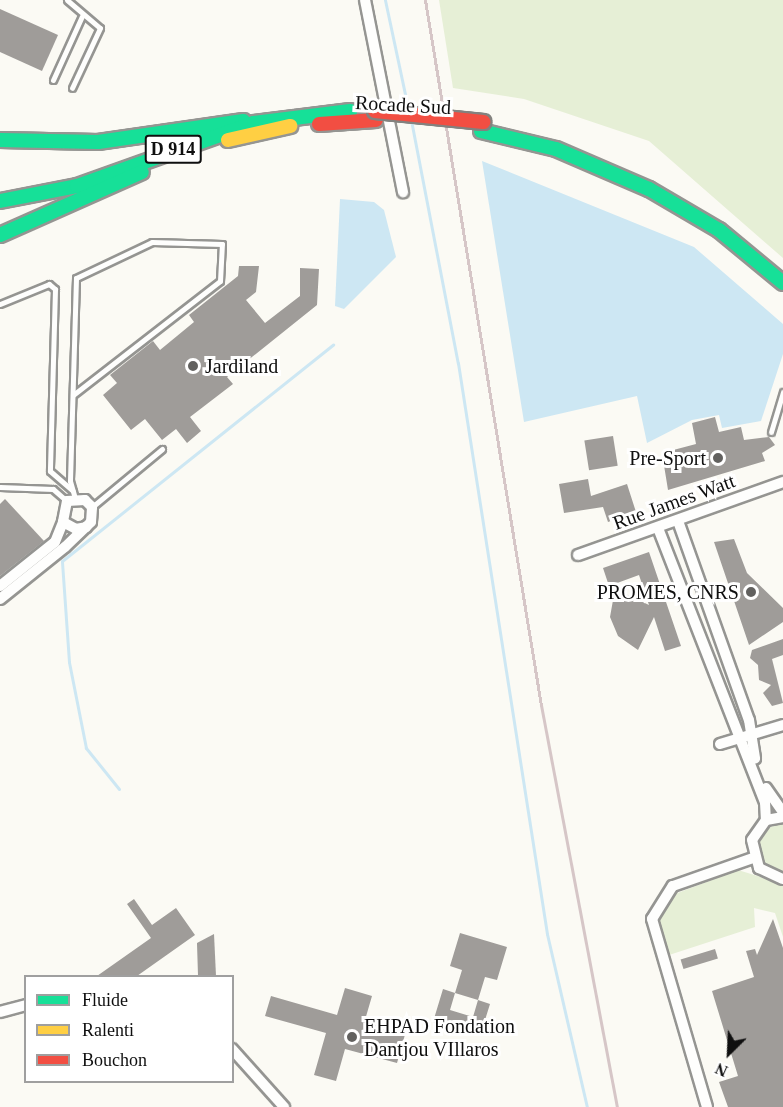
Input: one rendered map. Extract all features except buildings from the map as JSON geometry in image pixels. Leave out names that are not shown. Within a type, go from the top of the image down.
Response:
[{"type":"main road","name":"Rocade Sud","points":[[0,140],[98,142],[286,114],[350,111],[376,116],[482,127],[558,142],[652,182],[724,223],[783,273]]},
{"type":"main road","name":"D 914","points":[[0,201],[77,186],[254,123],[350,111]]},
{"type":"main road","name":"Rocade Sud","points":[[0,235],[120,181],[231,139],[294,125],[376,116]]},
{"type":"main road","name":"Rocade Sud","points":[[482,127],[556,149],[649,189],[719,230],[783,283]]},
{"type":"main road","name":"D 914","points":[[0,212],[120,181]]},
{"type":"street","points":[[365,0],[403,192]]},
{"type":"street","name":"Rue James Watt","points":[[578,555],[783,482]]},
{"type":"street","points":[[0,586],[56,542],[72,496],[92,507],[86,527],[0,599]]},
{"type":"street","points":[[678,520],[749,720],[750,735],[770,798],[783,812]]},
{"type":"street","points":[[63,522],[76,529],[86,527]]},
{"type":"street","points":[[658,528],[737,737],[765,802],[766,820],[752,840],[753,858],[770,876],[783,879]]},
{"type":"street","points":[[720,744],[783,725]]},
{"type":"street","points":[[766,820],[783,817]]},
{"type":"street","points":[[707,1107],[652,919],[673,886],[753,858]]},
{"type":"street","points":[[0,1012],[24,1006]]},
{"type":"street","points":[[234,1051],[285,1107]]},
{"type":"lane","points":[[67,0],[82,16],[100,28],[72,88]]},
{"type":"lane","points":[[53,80],[82,16]]},
{"type":"lane","points":[[72,496],[73,395],[79,273],[152,242],[222,244],[220,281],[73,395]]},
{"type":"lane","points":[[0,304],[49,284],[55,289],[50,471],[72,496]]},
{"type":"lane","points":[[771,432],[783,392]]},
{"type":"lane","points":[[92,507],[162,449]]},
{"type":"lane","points":[[0,487],[53,489],[72,496]]},
{"type":"green space","points":[[439,0],[783,0],[783,258],[649,141],[524,99],[453,88]]},
{"type":"green space","points":[[783,821],[783,871],[780,871],[765,863],[758,848],[763,831]]},
{"type":"green space","points":[[738,870],[783,884],[783,937],[775,913],[754,908],[755,927],[666,956],[658,925],[667,897]]},
{"type":"water","points":[[482,161],[694,247],[783,324],[783,354],[761,421],[722,428],[719,415],[692,420],[647,443],[637,396],[524,422]]},
{"type":"water","points":[[340,199],[374,202],[384,210],[396,257],[344,309],[335,306]]},
{"type":"waterway","points":[[385,0],[408,108]]},
{"type":"waterway","points":[[411,120],[458,363],[547,934],[587,1107]]},
{"type":"waterway","points":[[119,789],[86,748],[69,662],[62,561],[333,345]]},
{"type":"waterway","points":[[262,1090],[276,1107]]},
{"type":"railway","points":[[425,0],[541,705],[617,1107]]},
{"type":"traffic: fast","points":[[0,201],[77,186],[254,123],[350,111]]},
{"type":"traffic: fast","points":[[0,140],[98,142],[243,121]]},
{"type":"traffic: fast","points":[[481,131],[556,149],[649,189],[719,230],[783,283]]},
{"type":"traffic: fast","points":[[0,235],[142,172]]},
{"type":"traffic: slow","points":[[228,140],[290,126]]},
{"type":"traffic: jam","points":[[375,111],[483,122]]},
{"type":"traffic: jam","points":[[319,124],[376,120]]},
{"type":"place","name":"Jardiland","points":[[193,366]]},
{"type":"place","name":"Pre-Sport","points":[[718,458]]},
{"type":"place","name":"PROMES, CNRS","points":[[751,592]]},
{"type":"place","name":"EHPAD Fondation Dantjou VIllaros","points":[[352,1037]]}]
